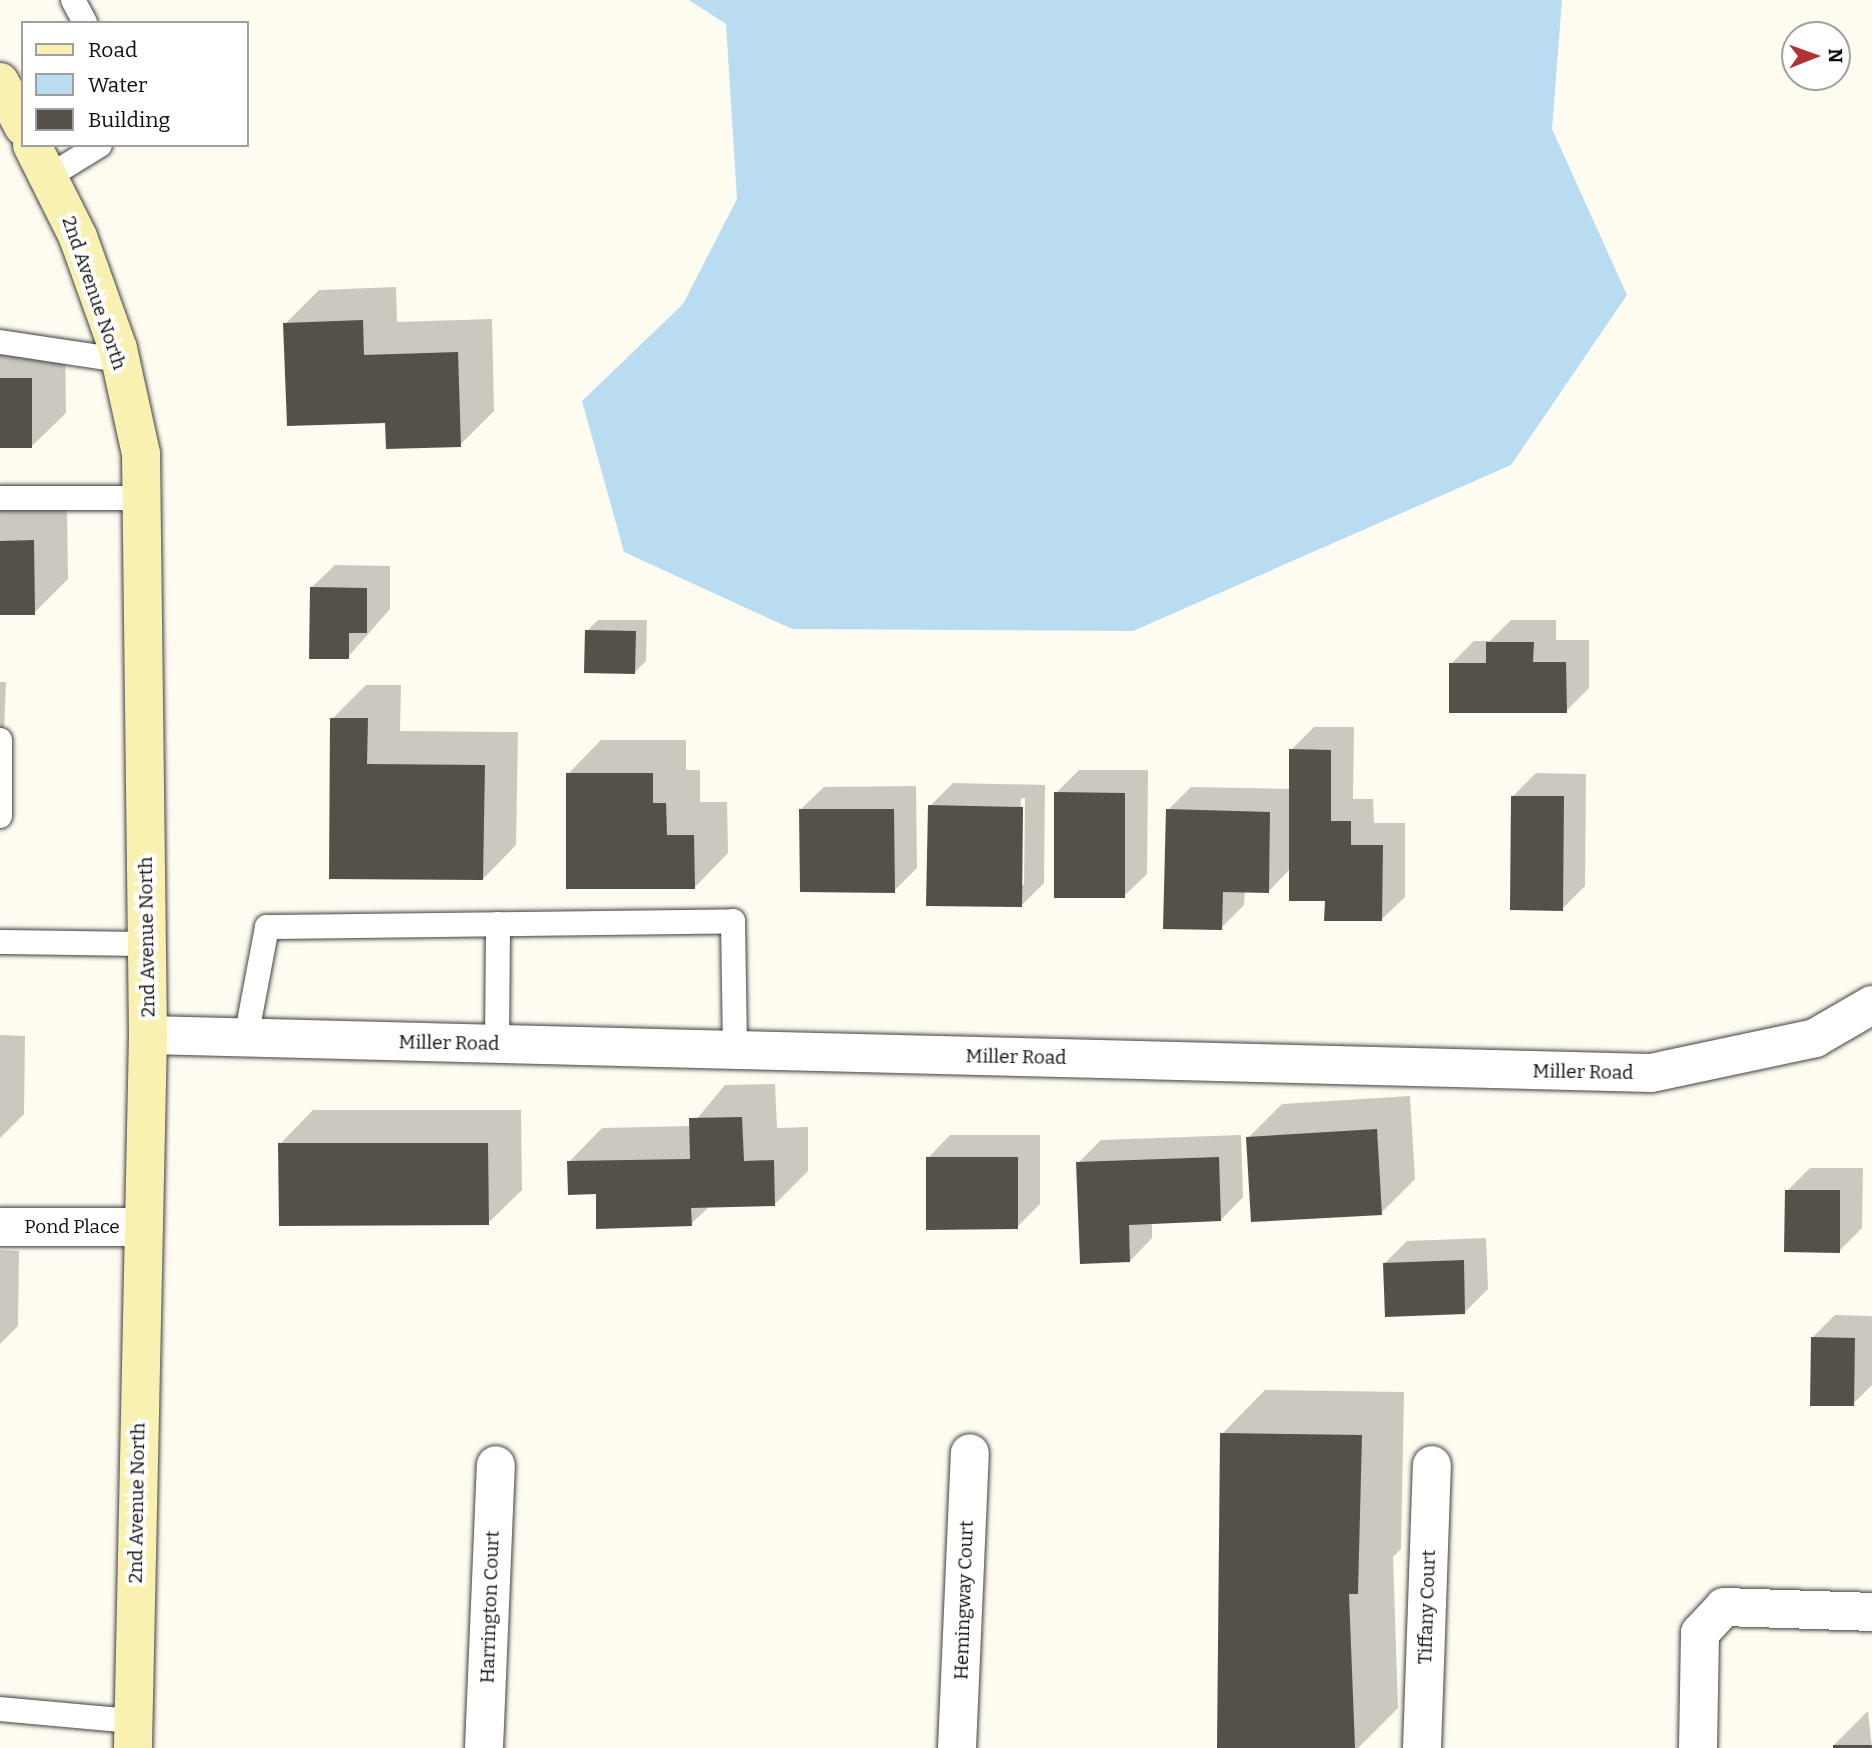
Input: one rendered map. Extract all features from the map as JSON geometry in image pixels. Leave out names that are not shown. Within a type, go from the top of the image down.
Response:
[{"type":"street","points":[[0,82],[21,123]]},
{"type":"street","name":"2nd Avenue North","points":[[40,161],[78,237],[120,360],[141,454],[148,1035],[133,1735]]},
{"type":"street","name":"Miller Road","points":[[148,1035],[1651,1073],[1815,1038],[1872,1004]]},
{"type":"street","name":"Pond Place","points":[[0,1227],[144,1227]]},
{"type":"street","name":"Hemingway Court","points":[[957,1748],[970,1452]]},
{"type":"street","name":"Harrington Court","points":[[484,1748],[496,1465]]},
{"type":"street","name":"Tiffany Court","points":[[1422,1748],[1432,1465]]},
{"type":"street","points":[[1698,1748],[1700,1633],[1724,1607],[1872,1612]]},
{"type":"lane","points":[[73,0],[84,21]]},
{"type":"lane","points":[[40,161],[92,147]]},
{"type":"lane","points":[[0,342],[120,360]]},
{"type":"lane","points":[[0,498],[142,498]]},
{"type":"lane","points":[[0,740],[0,816]]},
{"type":"lane","points":[[246,1038],[267,926],[733,921],[735,1050]]},
{"type":"lane","points":[[497,1044],[498,924]]},
{"type":"lane","points":[[0,942],[147,944]]},
{"type":"lane","points":[[0,1709],[133,1735]]},
{"type":"water","points":[[689,0],[1562,0],[1552,129],[1627,295],[1511,465],[1133,631],[792,629],[624,552],[582,401],[683,304],[737,199],[726,24]]},
{"type":"building","points":[[363,320],[364,355],[458,352],[461,447],[386,449],[385,423],[287,426],[283,323]]},
{"type":"building","points":[[0,378],[32,378],[32,448],[0,448]]},
{"type":"building","points":[[34,540],[35,615],[0,615],[0,541]]},
{"type":"building","points":[[310,587],[367,588],[367,633],[349,633],[349,659],[309,659]]},
{"type":"building","points":[[585,630],[636,631],[635,674],[584,673]]},
{"type":"building","points":[[1486,642],[1534,642],[1533,662],[1566,662],[1567,713],[1449,713],[1449,663],[1486,663]]},
{"type":"building","points":[[330,718],[368,718],[367,764],[485,765],[483,880],[329,879]]},
{"type":"building","points":[[1289,749],[1331,750],[1331,821],[1351,821],[1351,845],[1383,845],[1382,921],[1324,921],[1325,901],[1289,901]]},
{"type":"building","points":[[566,773],[653,773],[653,803],[666,803],[667,835],[694,835],[695,889],[566,889]]},
{"type":"building","points":[[1054,792],[1125,793],[1125,898],[1054,898]]},
{"type":"building","points":[[1511,796],[1564,796],[1563,911],[1510,910]]},
{"type":"building","points":[[928,805],[1023,807],[1022,907],[926,906]]},
{"type":"building","points":[[799,809],[894,809],[895,893],[800,892]]},
{"type":"building","points":[[1166,809],[1270,812],[1269,893],[1223,892],[1222,930],[1163,929]]},
{"type":"building","points":[[742,1117],[744,1161],[774,1160],[775,1206],[691,1208],[692,1226],[596,1229],[596,1194],[568,1195],[567,1161],[690,1159],[689,1118]]},
{"type":"building","points":[[1377,1129],[1382,1215],[1251,1222],[1246,1137]]},
{"type":"building","points":[[278,1143],[488,1143],[489,1225],[279,1226]]},
{"type":"building","points":[[926,1157],[1018,1157],[1018,1229],[926,1230]]},
{"type":"building","points":[[1219,1157],[1221,1221],[1129,1225],[1130,1262],[1080,1264],[1076,1162]]},
{"type":"building","points":[[1785,1190],[1840,1190],[1840,1253],[1784,1252]]},
{"type":"building","points":[[1464,1260],[1465,1314],[1385,1317],[1383,1263]]},
{"type":"building","points":[[1811,1337],[1855,1338],[1854,1406],[1810,1406]]},
{"type":"building","points":[[1220,1433],[1362,1435],[1358,1594],[1349,1594],[1355,1748],[1217,1748]]},
{"type":"building","points":[[1833,1745],[1872,1745],[1872,1748],[1833,1748]]}]
